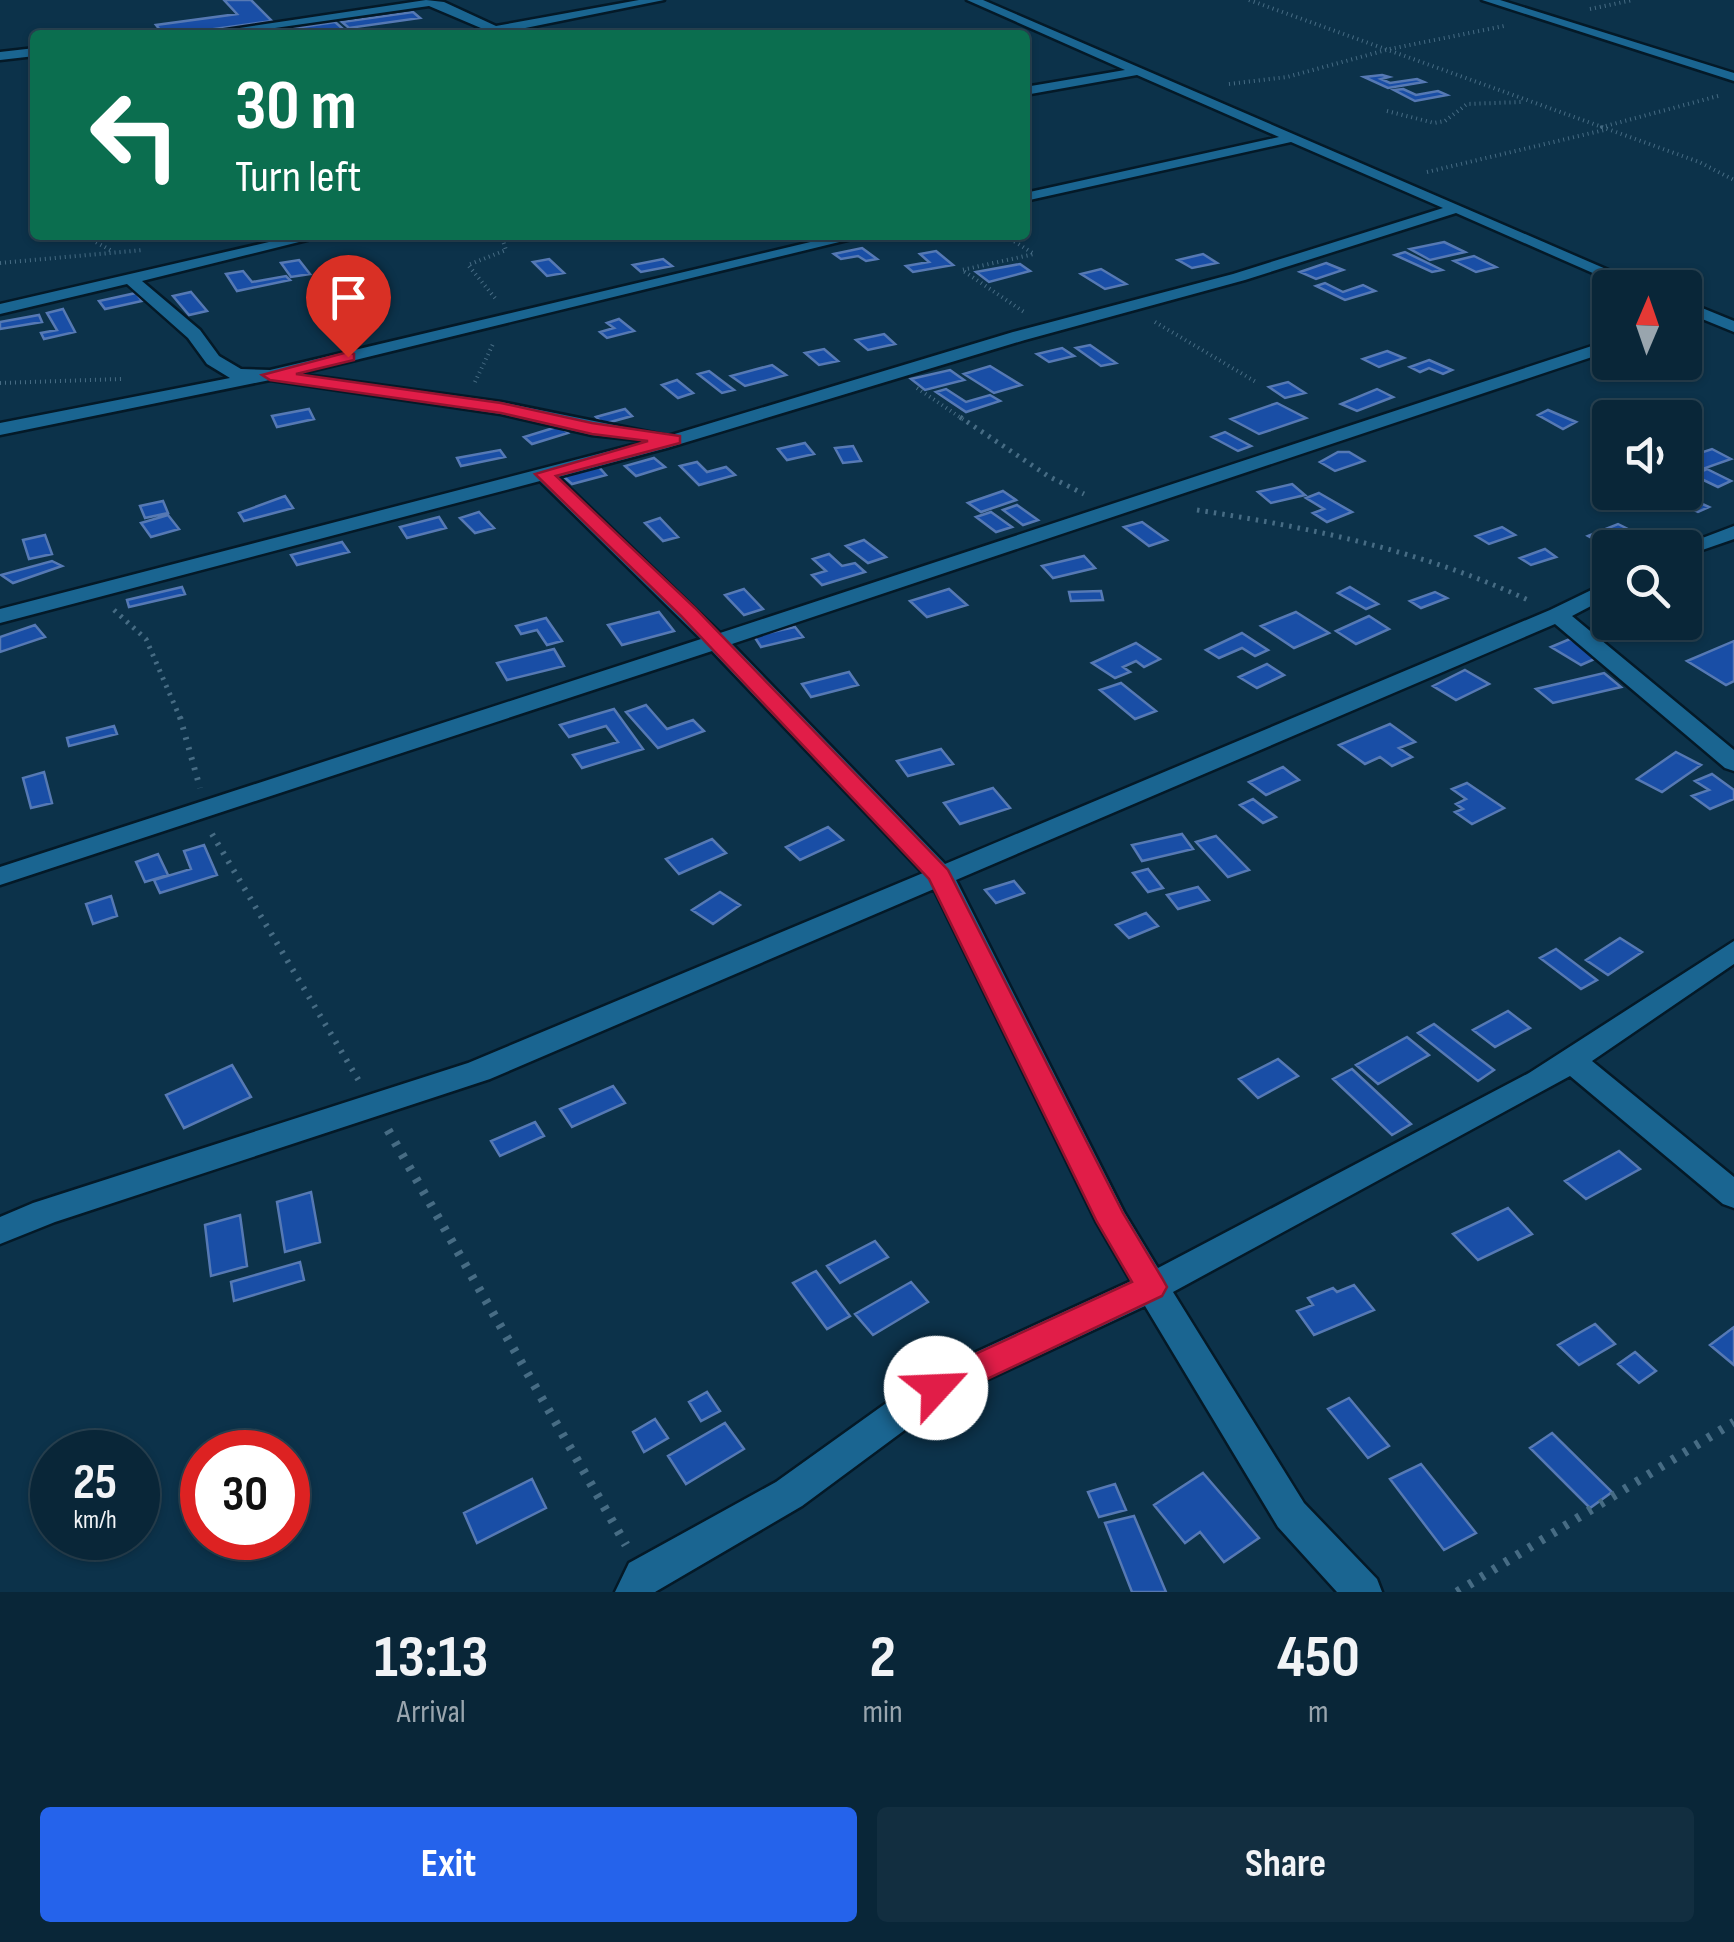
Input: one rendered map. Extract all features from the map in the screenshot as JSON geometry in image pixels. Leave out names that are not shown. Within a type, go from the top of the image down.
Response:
[{"type":"street","points":[[235,30],[429,3],[440,4],[495,30],[658,0]]},
{"type":"street","points":[[974,0],[1601,270]]},
{"type":"street","points":[[1488,0],[1734,77]]},
{"type":"street","points":[[0,56],[30,53]]},
{"type":"street","points":[[1030,90],[1134,72]]},
{"type":"street","points":[[1030,196],[1291,138]]},
{"type":"street","points":[[0,616],[674,440],[1458,208]]},
{"type":"street","points":[[0,310],[299,240]]},
{"type":"street","points":[[0,429],[270,375],[839,240]]},
{"type":"street","points":[[133,281],[194,334],[213,360],[237,374],[270,375],[501,408],[592,428],[674,440]]},
{"type":"street","points":[[1702,318],[1734,327]]},
{"type":"street","points":[[0,876],[1116,511],[1592,350]]},
{"type":"street","points":[[544,474],[714,640],[940,876],[1112,1222],[1291,1515],[1363,1592]]},
{"type":"street","points":[[1702,544],[1734,532]]},
{"type":"street","points":[[0,1232],[44,1212],[479,1070],[1558,615],[1592,597]]},
{"type":"street","points":[[1558,615],[1734,764]]},
{"type":"street","points":[[639,1584],[789,1494],[936,1388],[1152,1287],[1540,1081],[1734,950]]},
{"type":"street","points":[[1572,1060],[1734,1195]]},
{"type":"path","points":[[1249,0],[1699,162],[1734,180]]},
{"type":"path","points":[[1178,90],[1287,78],[1390,49],[1633,0]]},
{"type":"path","points":[[1392,180],[1734,93]]},
{"type":"path","points":[[1387,112],[1434,122],[1445,121],[1466,104],[1527,102]]},
{"type":"path","points":[[92,240],[126,259],[134,268],[133,281]]},
{"type":"path","points":[[1012,240],[1034,254],[962,270],[1051,328]]},
{"type":"path","points":[[1128,307],[1233,365],[1256,382]]},
{"type":"path","points":[[896,374],[1048,476],[1116,511]]},
{"type":"path","points":[[1183,508],[1354,539],[1483,577],[1558,615]]},
{"type":"path","points":[[94,592],[146,639],[184,727],[214,842],[374,1105],[639,1584]]},
{"type":"path","points":[[1457,1592],[1734,1422]]},
{"type":"building","points":[[224,0],[251,0],[272,21],[207,30],[160,30],[156,25],[237,14]]},
{"type":"building","points":[[413,12],[420,18],[349,28],[342,22]]},
{"type":"building","points":[[335,22],[343,29],[336,30],[281,30]]},
{"type":"building","points":[[1364,77],[1389,77],[1381,79],[1390,83],[1417,79],[1424,82],[1388,88]]},
{"type":"building","points":[[1394,90],[1416,95],[1438,91],[1447,95],[1415,101]]},
{"type":"building","points":[[1444,242],[1465,252],[1430,260],[1410,249]]},
{"type":"building","points":[[862,248],[877,259],[841,259],[834,254]]},
{"type":"building","points":[[936,251],[953,265],[913,272],[906,266],[929,262],[920,254]]},
{"type":"building","points":[[1405,252],[1442,270],[1432,272],[1395,255]]},
{"type":"building","points":[[1203,254],[1217,263],[1192,268],[1178,260]]},
{"type":"building","points":[[1474,256],[1496,267],[1476,272],[1454,261]]},
{"type":"building","points":[[549,259],[564,273],[547,276],[533,262]]},
{"type":"building","points":[[663,259],[672,266],[641,272],[633,265]]},
{"type":"building","points":[[299,260],[310,274],[291,277],[281,263]]},
{"type":"building","points":[[1326,263],[1343,270],[1316,279],[1300,272]]},
{"type":"building","points":[[1020,264],[1030,271],[989,282],[976,272]]},
{"type":"building","points":[[1101,269],[1126,284],[1105,289],[1081,274]]},
{"type":"building","points":[[243,271],[252,282],[286,276],[290,280],[237,291],[226,274]]},
{"type":"building","points":[[1325,283],[1343,292],[1363,285],[1375,291],[1345,300],[1316,286]]},
{"type":"building","points":[[191,292],[207,311],[189,315],[173,296]]},
{"type":"building","points":[[136,293],[142,301],[105,309],[99,301]]},
{"type":"building","points":[[63,309],[75,332],[44,339],[41,333],[57,330],[47,313]]},
{"type":"building","points":[[39,315],[42,322],[0,329],[0,322]]},
{"type":"building","points":[[619,319],[634,331],[607,338],[600,332],[614,328],[607,323]]},
{"type":"building","points":[[884,334],[895,344],[868,350],[856,340]]},
{"type":"building","points":[[1090,345],[1116,363],[1101,366],[1076,348]]},
{"type":"building","points":[[1062,348],[1074,356],[1049,362],[1037,354]]},
{"type":"building","points":[[824,349],[838,361],[819,365],[805,353]]},
{"type":"building","points":[[1387,351],[1404,358],[1379,367],[1363,359]]},
{"type":"building","points":[[1429,360],[1452,370],[1443,374],[1410,367]]},
{"type":"building","points":[[772,365],[786,375],[745,386],[731,376]]},
{"type":"building","points":[[990,366],[1021,385],[994,393],[964,374]]},
{"type":"building","points":[[950,370],[964,380],[925,390],[911,379]]},
{"type":"building","points":[[709,371],[734,390],[722,393],[698,374]]},
{"type":"building","points":[[677,380],[693,393],[678,398],[662,385]]},
{"type":"building","points":[[1288,382],[1305,393],[1285,398],[1269,387]]},
{"type":"building","points":[[946,389],[966,402],[990,395],[1000,401],[966,412],[936,392]]},
{"type":"building","points":[[1377,389],[1393,397],[1357,411],[1341,404]]},
{"type":"building","points":[[1277,403],[1306,418],[1259,434],[1231,419]]},
{"type":"building","points":[[309,409],[314,419],[277,427],[272,416]]},
{"type":"building","points":[[625,409],[632,416],[603,424],[596,417]]},
{"type":"building","points":[[1548,410],[1576,422],[1563,429],[1538,415]]},
{"type":"building","points":[[560,426],[568,433],[532,444],[524,437]]},
{"type":"building","points":[[1225,432],[1251,446],[1238,451],[1212,437]]},
{"type":"building","points":[[805,443],[814,454],[787,460],[778,449]]},
{"type":"building","points":[[853,446],[861,461],[843,463],[835,448]]},
{"type":"building","points":[[1712,449],[1731,459],[1702,469],[1702,452]]},
{"type":"building","points":[[500,450],[505,457],[461,466],[457,458]]},
{"type":"building","points":[[1338,452],[1349,452],[1364,461],[1335,471],[1320,462]]},
{"type":"building","points":[[654,458],[665,467],[636,476],[625,466]]},
{"type":"building","points":[[697,462],[707,472],[726,467],[735,475],[699,485],[680,466]]},
{"type":"building","points":[[598,466],[606,475],[572,484],[563,476]]},
{"type":"building","points":[[1707,469],[1731,481],[1718,487],[1702,479],[1702,471]]},
{"type":"building","points":[[1292,484],[1305,495],[1271,503],[1258,492]]},
{"type":"building","points":[[1003,491],[1016,500],[981,512],[968,503]]},
{"type":"building","points":[[1319,493],[1352,512],[1327,522],[1313,513],[1324,509],[1306,498]]},
{"type":"building","points":[[285,496],[293,508],[244,521],[239,513]]},
{"type":"building","points":[[163,501],[168,513],[145,518],[140,506]]},
{"type":"building","points":[[1017,505],[1038,520],[1023,525],[1003,510]]},
{"type":"building","points":[[479,512],[494,528],[475,533],[460,518]]},
{"type":"building","points":[[991,512],[1012,527],[996,532],[976,517]]},
{"type":"building","points":[[168,515],[179,529],[151,537],[141,523]]},
{"type":"building","points":[[439,517],[446,528],[407,538],[400,527]]},
{"type":"building","points":[[660,518],[678,537],[663,541],[645,523]]},
{"type":"building","points":[[1142,522],[1167,540],[1149,546],[1124,527]]},
{"type":"building","points":[[1618,524],[1630,530],[1603,530]]},
{"type":"building","points":[[1502,527],[1515,535],[1489,544],[1476,536]]},
{"type":"building","points":[[45,535],[52,554],[29,559],[23,540]]},
{"type":"building","points":[[864,540],[886,557],[868,563],[846,546]]},
{"type":"building","points":[[342,542],[349,552],[297,565],[291,555]]},
{"type":"building","points":[[1545,549],[1556,557],[1531,565],[1520,558]]},
{"type":"building","points":[[829,554],[842,566],[855,563],[865,572],[822,585],[812,575],[826,571],[813,559]]},
{"type":"building","points":[[1084,556],[1095,568],[1053,578],[1042,566]]},
{"type":"building","points":[[52,561],[62,566],[13,583],[1,575]]},
{"type":"building","points":[[182,587],[185,594],[129,607],[127,600]]},
{"type":"building","points":[[1350,587],[1378,604],[1366,609],[1338,593]]},
{"type":"building","points":[[744,589],[763,609],[744,615],[725,595]]},
{"type":"building","points":[[949,589],[967,605],[927,617],[910,601]]},
{"type":"building","points":[[1101,591],[1103,600],[1071,601],[1069,592]]},
{"type":"building","points":[[1435,592],[1447,598],[1421,608],[1410,601]]},
{"type":"building","points":[[659,612],[674,631],[622,645],[608,625]]},
{"type":"building","points":[[1296,612],[1329,633],[1294,648],[1261,626]]},
{"type":"building","points":[[1369,616],[1389,629],[1356,644],[1336,631]]},
{"type":"building","points":[[546,618],[562,641],[547,645],[537,630],[521,634],[516,626]]},
{"type":"building","points":[[35,625],[45,637],[0,652],[0,637]]},
{"type":"building","points":[[795,627],[803,637],[761,647],[754,636]]},
{"type":"building","points":[[1242,633],[1268,650],[1255,656],[1242,648],[1219,658],[1206,650]]},
{"type":"building","points":[[1570,639],[1599,657],[1581,665],[1551,647]]},
{"type":"building","points":[[1734,641],[1734,681],[1726,685],[1687,661]]},
{"type":"building","points":[[1136,643],[1160,659],[1144,667],[1136,661],[1123,667],[1130,672],[1115,678],[1092,663]]},
{"type":"building","points":[[554,649],[564,666],[507,680],[497,663]]},
{"type":"building","points":[[1267,664],[1284,675],[1257,688],[1239,677]]},
{"type":"building","points":[[1465,670],[1489,684],[1456,700],[1433,686]]},
{"type":"building","points":[[849,672],[858,685],[811,697],[802,684]]},
{"type":"building","points":[[1604,673],[1621,687],[1553,703],[1536,689]]},
{"type":"building","points":[[1121,683],[1156,711],[1135,719],[1100,690]]},
{"type":"building","points":[[646,705],[667,729],[693,720],[704,731],[658,748],[626,712]]},
{"type":"building","points":[[614,709],[643,749],[582,768],[573,755],[618,742],[606,726],[569,737],[560,725]]},
{"type":"building","points":[[1390,724],[1415,742],[1399,748],[1412,757],[1392,766],[1380,757],[1365,764],[1339,745]]},
{"type":"building","points":[[114,726],[117,734],[69,746],[67,738]]},
{"type":"building","points":[[941,749],[953,764],[908,776],[897,761]]},
{"type":"building","points":[[1676,752],[1701,765],[1662,792],[1637,779]]},
{"type":"building","points":[[1283,767],[1299,780],[1266,795],[1249,782]]},
{"type":"building","points":[[44,772],[52,803],[31,808],[23,778]]},
{"type":"building","points":[[1712,774],[1734,790],[1734,799],[1710,809],[1692,796],[1709,790],[1695,781]]},
{"type":"building","points":[[1467,783],[1504,808],[1472,824],[1455,812],[1463,809],[1456,804],[1466,799],[1452,789]]},
{"type":"building","points":[[993,788],[1010,808],[960,824],[944,803]]},
{"type":"building","points":[[1253,799],[1276,817],[1263,823],[1240,805]]},
{"type":"building","points":[[828,827],[843,840],[800,860],[786,847]]},
{"type":"building","points":[[1182,834],[1193,849],[1142,861],[1132,845]]},
{"type":"building","points":[[1216,836],[1249,870],[1228,877],[1196,842]]},
{"type":"building","points":[[712,839],[726,853],[679,874],[666,859]]},
{"type":"building","points":[[204,845],[217,875],[160,893],[154,880],[191,869],[184,851]]},
{"type":"building","points":[[158,854],[168,875],[145,882],[136,862]]},
{"type":"building","points":[[1148,869],[1163,888],[1148,892],[1133,873]]},
{"type":"building","points":[[1014,881],[1024,893],[996,903],[985,890]]},
{"type":"building","points":[[1198,887],[1209,900],[1178,909],[1167,895]]},
{"type":"building","points":[[720,892],[740,905],[713,924],[692,910]]},
{"type":"building","points":[[111,896],[117,916],[93,924],[86,904]]},
{"type":"building","points":[[1146,913],[1158,926],[1129,938],[1116,925]]},
{"type":"building","points":[[1620,938],[1642,952],[1608,975],[1586,960]]},
{"type":"building","points":[[1556,949],[1597,980],[1581,989],[1540,958]]},
{"type":"building","points":[[1508,1011],[1530,1028],[1495,1047],[1473,1030]]},
{"type":"building","points":[[1434,1024],[1494,1070],[1478,1081],[1418,1033]]},
{"type":"building","points":[[1407,1037],[1429,1055],[1378,1084],[1356,1065]]},
{"type":"building","points":[[1278,1059],[1298,1076],[1258,1098],[1239,1079]]},
{"type":"building","points":[[232,1065],[251,1097],[184,1128],[166,1095]]},
{"type":"building","points":[[1352,1069],[1411,1124],[1392,1135],[1333,1079]]},
{"type":"building","points":[[613,1086],[625,1103],[572,1127],[560,1109]]},
{"type":"building","points":[[535,1122],[544,1136],[500,1156],[491,1141]]},
{"type":"building","points":[[1619,1151],[1640,1169],[1586,1199],[1565,1181]]},
{"type":"building","points":[[311,1192],[320,1242],[285,1252],[277,1202]]},
{"type":"building","points":[[1508,1208],[1532,1234],[1478,1260],[1453,1234]]},
{"type":"building","points":[[240,1215],[247,1266],[211,1276],[205,1225]]},
{"type":"building","points":[[875,1241],[888,1257],[840,1283],[827,1266]]},
{"type":"building","points":[[300,1262],[304,1280],[234,1301],[231,1282]]},
{"type":"building","points":[[816,1271],[850,1316],[827,1329],[793,1283]]},
{"type":"building","points":[[911,1282],[928,1302],[873,1335],[855,1314]]},
{"type":"building","points":[[1354,1285],[1374,1310],[1314,1335],[1297,1311],[1313,1305],[1308,1298]]},
{"type":"building","points":[[1595,1324],[1615,1344],[1579,1365],[1558,1345]]},
{"type":"building","points":[[1734,1327],[1734,1365],[1710,1345]]},
{"type":"building","points":[[1635,1352],[1656,1371],[1639,1383],[1618,1364]]},
{"type":"building","points":[[707,1392],[720,1411],[701,1421],[689,1402]]},
{"type":"building","points":[[1349,1398],[1389,1446],[1368,1458],[1328,1409]]},
{"type":"building","points":[[655,1419],[668,1438],[644,1452],[633,1432]]},
{"type":"building","points":[[725,1423],[744,1449],[686,1484],[668,1456]]},
{"type":"building","points":[[1552,1433],[1612,1492],[1590,1508],[1530,1448]]},
{"type":"building","points":[[1421,1464],[1476,1533],[1444,1550],[1390,1479]]},
{"type":"building","points":[[1203,1473],[1259,1538],[1224,1562],[1200,1532],[1185,1543],[1154,1505]]},
{"type":"building","points":[[532,1479],[546,1508],[477,1543],[464,1513]]},
{"type":"building","points":[[1115,1484],[1126,1510],[1099,1517],[1088,1492]]},
{"type":"building","points":[[1134,1516],[1166,1592],[1132,1592],[1105,1523]]},
{"type":"route","points":[[348,357],[270,375],[501,408],[592,428],[674,440],[544,474],[688,612],[940,876],[1112,1222],[1152,1287],[936,1388]]}]
